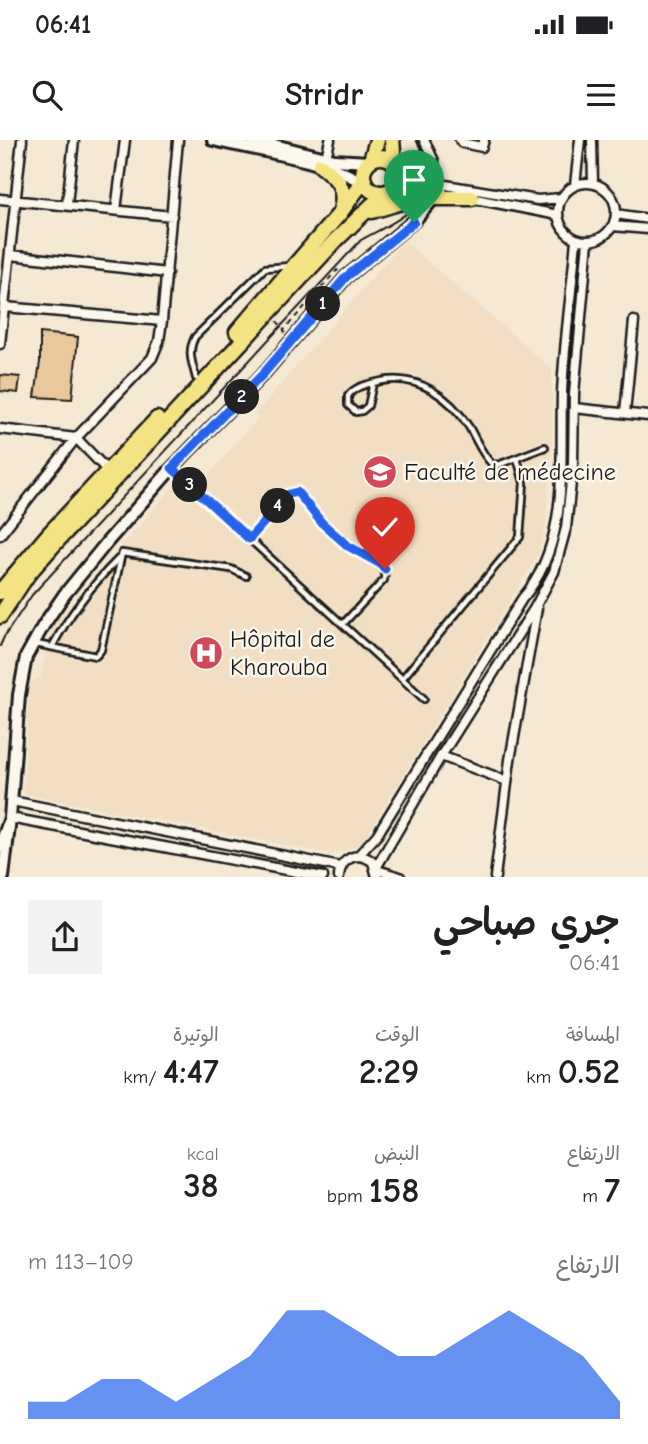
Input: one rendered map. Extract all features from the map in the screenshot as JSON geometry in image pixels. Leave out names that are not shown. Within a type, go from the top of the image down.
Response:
[{"type":"highway","points":[[0,592],[41,542],[196,378],[340,214],[365,183],[364,171],[377,140]]},
{"type":"highway","points":[[0,616],[28,574],[57,541],[233,350],[361,216],[392,189],[399,180],[392,140]]},
{"type":"highway","points":[[370,161],[381,157],[396,164]]},
{"type":"highway","points":[[323,162],[341,185],[344,196],[340,214]]},
{"type":"highway","points":[[365,183],[380,193],[392,189]]},
{"type":"highway","points":[[361,216],[435,190],[472,198]]},
{"type":"street","points":[[0,344],[22,140]]},
{"type":"street","points":[[67,204],[74,140]]},
{"type":"street","points":[[116,210],[125,140]]},
{"type":"street","points":[[0,534],[4,520],[76,438],[152,358],[159,341],[162,321],[178,140]]},
{"type":"street","points":[[213,140],[323,162],[370,161]]},
{"type":"street","points":[[254,140],[323,162],[365,183]]},
{"type":"street","points":[[323,162],[330,140]]},
{"type":"street","points":[[3,877],[12,800],[19,695],[26,657],[32,643],[64,595],[172,468],[264,373],[346,277],[414,222],[435,190],[435,161],[424,140]]},
{"type":"street","points":[[460,140],[482,147],[485,140]]},
{"type":"street","points":[[575,185],[580,140]]},
{"type":"street","points":[[592,140],[593,183]]},
{"type":"street","points":[[396,164],[435,190],[538,200],[561,198]]},
{"type":"street","points":[[593,183],[604,188],[612,197],[616,214],[613,226],[600,238],[588,241],[576,239],[566,232],[558,215],[561,198],[575,185],[593,183]]},
{"type":"street","points":[[392,189],[420,188],[558,215]]},
{"type":"street","points":[[0,199],[172,216]]},
{"type":"street","points":[[616,214],[648,219]]},
{"type":"street","points":[[613,226],[648,229]]},
{"type":"street","points":[[358,856],[377,835],[544,568],[550,550],[559,496],[564,441],[562,394],[576,239]]},
{"type":"street","points":[[377,871],[441,756],[554,572],[566,528],[573,464],[574,408],[588,241]]},
{"type":"street","points":[[0,242],[12,244]]},
{"type":"street","points":[[11,255],[167,272]]},
{"type":"street","points":[[5,307],[162,321]]},
{"type":"street","points":[[625,413],[634,321]]},
{"type":"street","points":[[574,408],[648,416]]},
{"type":"street","points":[[0,429],[76,438],[108,471]]},
{"type":"street","points":[[534,583],[545,590]]},
{"type":"street","points":[[495,877],[507,781],[538,601]]},
{"type":"street","points":[[441,756],[507,781]]},
{"type":"street","points":[[12,800],[340,867]]},
{"type":"street","points":[[10,818],[323,877]]},
{"type":"street","points":[[0,846],[10,818]]},
{"type":"street","points":[[156,846],[159,831]]},
{"type":"street","points":[[339,877],[340,867],[349,858],[358,856],[368,858],[377,871],[400,877]]},
{"type":"lane","points":[[196,378],[189,354],[195,337],[265,268],[296,265]]},
{"type":"lane","points":[[373,383],[369,406],[362,411],[351,409],[347,400],[350,392],[356,388],[373,383],[394,379],[420,384],[450,403],[492,464],[498,466],[545,447]]},
{"type":"lane","points":[[402,679],[520,537],[524,483],[517,458]]},
{"type":"lane","points":[[172,468],[424,699]]},
{"type":"lane","points":[[249,539],[289,494],[297,492],[322,523],[348,546],[381,564],[385,569],[384,580],[342,624]]},
{"type":"lane","points":[[52,647],[63,625],[122,553],[231,569],[246,576]]},
{"type":"lane","points":[[32,643],[96,656],[101,650],[119,558]]},
{"type":"path","points":[[332,266],[337,271]]},
{"type":"path","points":[[284,330],[314,297],[311,294]]},
{"type":"path","points":[[284,313],[276,321],[284,330],[289,344]]},
{"type":"shaded area","points":[[404,241],[552,369],[552,450],[545,529],[539,553],[364,840],[357,846],[332,854],[23,794],[29,688],[33,680],[40,678],[55,622],[177,482],[191,495],[258,418],[255,414]]},
{"type":"building","points":[[40,333],[78,337],[72,399],[35,397],[40,362]]},
{"type":"building","points":[[0,375],[20,377],[18,393],[0,391]]},
{"type":"tram line","points":[[0,646],[32,595],[361,240],[395,222],[414,206],[421,197],[426,172],[423,155],[416,140]]},
{"type":"place","name":"Faculté de médecine","points":[[380,472]]},
{"type":"place","name":"Hôpital de Kharouba","points":[[206,653]]},
{"type":"route","points":[[385,569],[381,564],[348,546],[322,523],[297,492],[289,494],[249,539],[172,468],[264,373],[346,277],[414,222]]}]
